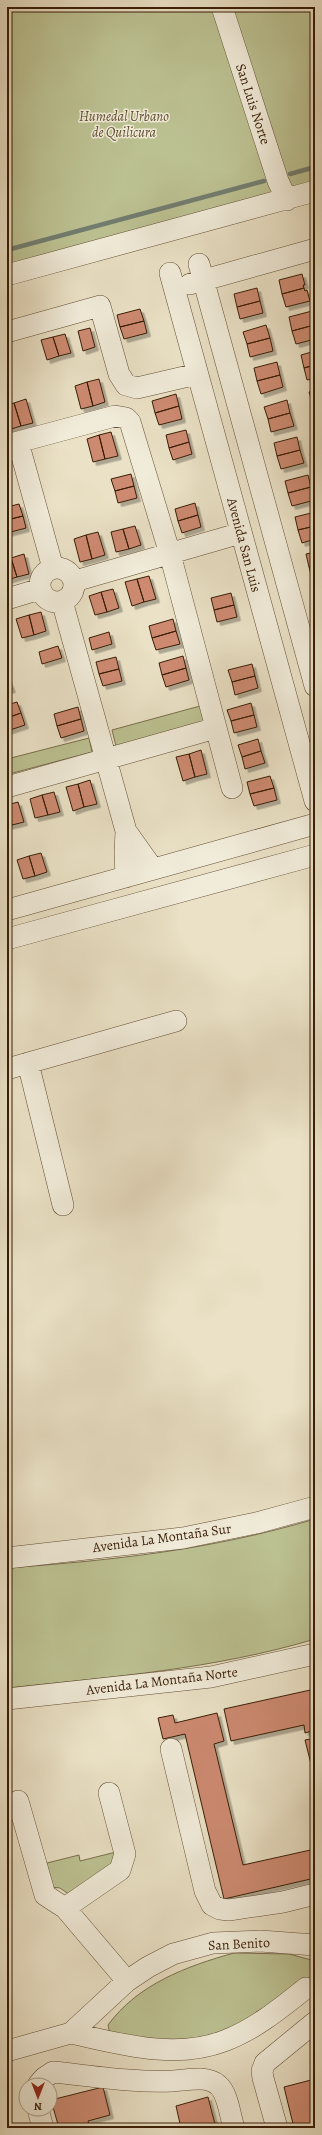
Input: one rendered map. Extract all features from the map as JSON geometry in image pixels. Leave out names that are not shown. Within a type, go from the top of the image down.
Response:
[{"type":"street","name":"San Luis Norte","points":[[222,7],[278,181],[286,200]]},
{"type":"street","points":[[7,275],[315,191]]},
{"type":"street","points":[[315,249],[200,272],[315,686]]},
{"type":"street","name":"Avenida San Luis","points":[[200,272],[172,281],[241,533],[311,774],[315,801]]},
{"type":"street","points":[[7,332],[100,306],[119,374],[126,385],[137,388],[197,374]]},
{"type":"street","points":[[53,568],[12,444],[115,416],[126,418],[132,427],[170,554],[232,788]]},
{"type":"street","points":[[75,581],[241,533]]},
{"type":"street","points":[[53,568],[67,570],[75,581],[72,594],[62,602],[48,600],[40,589],[42,576],[53,568]]},
{"type":"street","points":[[7,598],[40,589]]},
{"type":"street","points":[[62,602],[126,832],[126,877]]},
{"type":"street","points":[[7,787],[216,728]]},
{"type":"street","points":[[7,910],[315,824]]},
{"type":"street","points":[[126,832],[153,869]]},
{"type":"street","points":[[7,939],[315,855]]},
{"type":"street","points":[[7,1069],[176,1021]]},
{"type":"street","points":[[28,1063],[64,1205]]},
{"type":"street","name":"Avenida La Montaña Sur","points":[[7,1558],[183,1538],[256,1524],[315,1507]]},
{"type":"street","name":"Avenida La Montaña Norte","points":[[7,1700],[211,1677],[315,1654]]},
{"type":"street","points":[[171,1749],[206,1891],[212,1905],[220,1909],[229,1910],[283,1902],[315,1894]]},
{"type":"street","points":[[65,1908],[120,1870],[125,1854],[109,1793]]},
{"type":"street","points":[[18,1801],[45,1895],[65,1908],[127,1981]]},
{"type":"street","name":"San Benito","points":[[72,2033],[127,1981],[148,1966],[173,1954],[213,1943],[260,1941],[315,1945]]},
{"type":"street","name":"San Benito","points":[[7,2051],[72,2033],[139,2046],[170,2050],[201,2048],[225,2041],[259,2023],[290,2002],[306,1988]]},
{"type":"street","points":[[277,2128],[262,2071],[265,2063],[311,2024],[290,2002]]},
{"type":"street","points":[[134,2079],[139,2046]]},
{"type":"street","points":[[46,2077],[53,2072],[170,2081],[202,2079],[213,2082],[223,2090],[234,2128]]},
{"type":"street","points":[[40,2117],[43,2128]]},
{"type":"green space","name":"Humedal Urbano de Quilicura","points":[[7,7],[315,7],[315,192],[7,277]]},
{"type":"green space","points":[[200,706],[205,723],[117,750],[112,730]]},
{"type":"green space","points":[[89,738],[92,752],[9,774],[7,759]]},
{"type":"green space","points":[[315,1519],[315,1639],[239,1658],[201,1665],[124,1676],[7,1688],[7,1568],[124,1557],[200,1546],[238,1539]]},
{"type":"green space","points":[[116,1852],[118,1863],[70,1895],[60,1888],[51,1887],[43,1864],[79,1855],[80,1861]]},
{"type":"green space","points":[[234,1953],[289,1954],[315,1961],[315,1991],[190,2045],[110,2035],[108,2025],[134,1998],[149,1988],[165,1978],[181,1971]]},
{"type":"building","points":[[302,274],[305,285],[303,285],[304,288],[282,294],[279,280]]},
{"type":"building","points":[[257,288],[260,301],[237,307],[234,294]]},
{"type":"building","points":[[304,288],[305,291],[307,290],[310,301],[286,307],[282,294]]},
{"type":"building","points":[[260,301],[263,313],[240,319],[237,307]]},
{"type":"building","points":[[140,309],[144,321],[120,327],[117,315]]},
{"type":"building","points":[[312,311],[315,321],[314,325],[292,331],[289,317]]},
{"type":"building","points":[[144,321],[147,333],[124,339],[120,327]]},
{"type":"building","points":[[266,325],[270,338],[247,344],[243,332]]},
{"type":"building","points":[[314,325],[315,339],[296,344],[292,331]]},
{"type":"building","points":[[90,328],[95,347],[83,351],[78,331]]},
{"type":"building","points":[[65,334],[71,353],[59,356],[53,337]]},
{"type":"building","points":[[53,337],[59,356],[47,360],[41,340]]},
{"type":"building","points":[[270,338],[273,351],[250,357],[247,344]]},
{"type":"building","points":[[315,351],[315,365],[304,368],[301,355]]},
{"type":"building","points":[[277,362],[280,375],[257,381],[254,368]]},
{"type":"building","points":[[315,365],[315,378],[307,380],[304,368]]},
{"type":"building","points":[[280,375],[283,387],[261,394],[257,381]]},
{"type":"building","points":[[99,379],[105,402],[93,406],[87,382]]},
{"type":"building","points":[[87,382],[93,406],[81,409],[75,386]]},
{"type":"building","points":[[315,390],[315,404],[313,405],[309,392]]},
{"type":"building","points":[[176,394],[179,406],[155,413],[152,401]]},
{"type":"building","points":[[26,399],[33,423],[21,426],[14,403]]},
{"type":"building","points":[[287,400],[290,413],[268,419],[264,407]]},
{"type":"building","points":[[14,403],[21,426],[8,430],[7,405]]},
{"type":"building","points":[[179,406],[182,419],[159,425],[155,413]]},
{"type":"building","points":[[290,413],[294,426],[271,432],[268,419]]},
{"type":"building","points":[[186,430],[189,442],[169,448],[166,435]]},
{"type":"building","points":[[111,432],[118,456],[105,459],[99,435]]},
{"type":"building","points":[[99,435],[105,459],[93,462],[87,439]]},
{"type":"building","points":[[297,437],[300,450],[277,456],[274,443]]},
{"type":"building","points":[[189,442],[192,454],[173,460],[169,448]]},
{"type":"building","points":[[300,450],[304,463],[281,469],[277,456]]},
{"type":"building","points":[[131,474],[134,486],[115,491],[111,479]]},
{"type":"building","points":[[308,475],[311,487],[288,493],[285,481]]},
{"type":"building","points":[[134,486],[137,498],[118,503],[115,491]]},
{"type":"building","points":[[311,487],[315,500],[292,506],[288,493]]},
{"type":"building","points":[[195,503],[198,515],[178,521],[175,509]]},
{"type":"building","points":[[19,504],[23,516],[7,520],[7,507]]},
{"type":"building","points":[[315,512],[315,526],[298,530],[295,517]]},
{"type":"building","points":[[198,515],[201,527],[182,533],[178,521]]},
{"type":"building","points":[[23,516],[26,528],[7,533],[7,520]]},
{"type":"building","points":[[135,526],[141,545],[129,549],[123,529]]},
{"type":"building","points":[[315,526],[315,539],[302,543],[298,530]]},
{"type":"building","points":[[123,529],[129,549],[116,552],[111,532]]},
{"type":"building","points":[[98,532],[105,555],[92,559],[86,535]]},
{"type":"building","points":[[86,535],[92,559],[80,562],[74,539]]},
{"type":"building","points":[[315,552],[315,565],[309,567],[306,554]]},
{"type":"building","points":[[24,554],[29,574],[17,577],[11,558]]},
{"type":"building","points":[[11,558],[17,577],[7,580],[7,559]]},
{"type":"building","points":[[315,565],[315,579],[312,579],[309,567]]},
{"type":"building","points":[[149,576],[156,599],[144,602],[137,579]]},
{"type":"building","points":[[137,579],[144,602],[132,606],[125,582]]},
{"type":"building","points":[[113,589],[119,608],[107,612],[101,592]]},
{"type":"building","points":[[101,592],[107,612],[95,615],[89,596]]},
{"type":"building","points":[[231,593],[234,605],[214,610],[211,598]]},
{"type":"building","points":[[234,605],[237,617],[217,622],[214,610]]},
{"type":"building","points":[[41,612],[46,631],[34,635],[29,615]]},
{"type":"building","points":[[29,615],[34,635],[22,638],[16,619]]},
{"type":"building","points":[[173,619],[176,631],[152,638],[149,626]]},
{"type":"building","points":[[176,631],[180,644],[156,650],[152,638]]},
{"type":"building","points":[[109,632],[112,644],[92,650],[89,638]]},
{"type":"building","points":[[58,646],[62,658],[42,664],[39,652]]},
{"type":"building","points":[[183,656],[186,668],[162,675],[159,663]]},
{"type":"building","points":[[116,657],[119,669],[99,674],[96,662]]},
{"type":"building","points":[[252,664],[255,676],[232,682],[228,670]]},
{"type":"building","points":[[186,668],[189,680],[166,687],[162,675]]},
{"type":"building","points":[[119,669],[122,681],[103,686],[99,674]]},
{"type":"building","points":[[255,676],[258,688],[235,695],[232,682]]},
{"type":"building","points":[[7,677],[12,689],[7,690]]},
{"type":"building","points":[[17,702],[21,713],[7,718],[7,705]]},
{"type":"building","points":[[251,703],[254,715],[231,721],[227,710]]},
{"type":"building","points":[[78,707],[81,719],[57,726],[54,714]]},
{"type":"building","points":[[21,713],[25,725],[7,731],[7,718]]},
{"type":"building","points":[[254,715],[257,727],[234,733],[231,721]]},
{"type":"building","points":[[81,719],[84,731],[61,738],[57,726]]},
{"type":"building","points":[[258,739],[261,751],[242,757],[238,745]]},
{"type":"building","points":[[201,750],[207,774],[195,777],[189,754]]},
{"type":"building","points":[[261,751],[265,763],[245,769],[242,757]]},
{"type":"building","points":[[189,754],[195,777],[183,781],[176,757]]},
{"type":"building","points":[[270,776],[274,788],[250,794],[247,782]]},
{"type":"building","points":[[90,780],[97,804],[84,807],[78,784]]},
{"type":"building","points":[[78,784],[84,807],[73,811],[66,787]]},
{"type":"building","points":[[274,788],[277,800],[254,806],[250,794]]},
{"type":"building","points":[[54,792],[60,812],[48,815],[42,795]]},
{"type":"building","points":[[42,795],[48,815],[35,818],[30,799]]},
{"type":"building","points":[[18,802],[24,822],[12,825],[7,805]]},
{"type":"building","points":[[7,808],[12,825],[7,826]]},
{"type":"building","points":[[41,853],[47,872],[35,876],[29,856]]},
{"type":"building","points":[[29,856],[35,876],[23,879],[17,860]]},
{"type":"building","points":[[315,1689],[315,1730],[305,1733],[304,1725],[231,1741],[224,1709]]},
{"type":"building","points":[[217,1713],[224,1741],[214,1744],[243,1865],[315,1849],[315,1878],[224,1899],[185,1734],[163,1739],[158,1718],[173,1715],[175,1723]]},
{"type":"building","points":[[315,1738],[315,1780],[305,1740]]},
{"type":"building","points":[[315,2079],[315,2128],[294,2128],[284,2087]]},
{"type":"building","points":[[103,2087],[110,2115],[88,2121],[90,2128],[59,2128],[56,2117],[58,2117],[58,2098]]},
{"type":"building","points":[[208,2097],[216,2128],[181,2128],[176,2106]]},
{"type":"waterway","points":[[290,174],[315,167]]},
{"type":"waterway","points":[[7,250],[264,181]]}]
